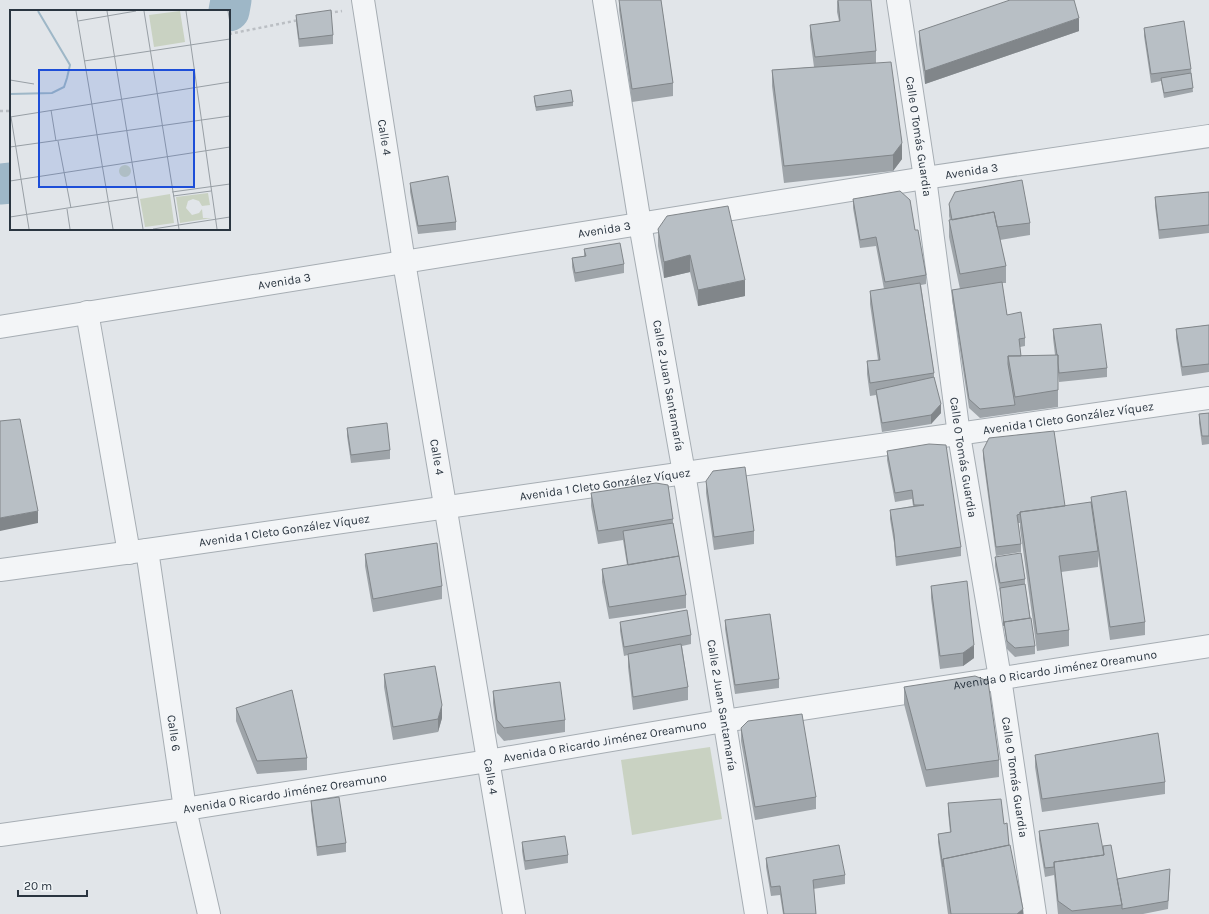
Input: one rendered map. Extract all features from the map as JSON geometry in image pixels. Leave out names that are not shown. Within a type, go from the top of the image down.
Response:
[{"type":"street","name":"Calle 2 Juan Santamaría","points":[[604,0],[640,224],[684,473],[756,914]]},
{"type":"street","name":"Calle 0 Tomás Guardia","points":[[898,0],[959,435],[1000,678],[1035,914]]},
{"type":"street","name":"Calle 4","points":[[363,3],[404,262],[514,914]]},
{"type":"street","name":"Avenida 3","points":[[0,327],[924,178],[1209,136]]},
{"type":"street","name":"Calle 6","points":[[87,312],[138,552],[185,808],[209,914]]},
{"type":"street","name":"Avenida 1 Cleto González Víquez","points":[[0,570],[138,552],[1209,398]]},
{"type":"street","name":"Avenida 0 Ricardo Jiménez Oreamuno","points":[[0,835],[488,761],[724,721],[1209,646]]},
{"type":"path","points":[[326,14],[363,3]]},
{"type":"path","points":[[230,34],[303,19]]},
{"type":"green space","points":[[710,747],[722,819],[632,835],[621,760]]},
{"type":"building","points":[[619,0],[661,0],[673,83],[632,89]]},
{"type":"building","points":[[838,0],[871,0],[876,51],[815,57],[810,25],[840,21]]},
{"type":"building","points":[[1010,0],[1074,0],[1079,18],[925,71],[919,31]]},
{"type":"building","points":[[331,10],[333,35],[299,39],[296,15]]},
{"type":"building","points":[[1184,21],[1191,69],[1151,74],[1144,28]]},
{"type":"building","points":[[891,62],[902,143],[893,155],[784,166],[772,70]]},
{"type":"building","points":[[1191,73],[1193,88],[1164,93],[1161,78]]},
{"type":"building","points":[[571,90],[573,102],[536,107],[534,96]]},
{"type":"building","points":[[448,176],[456,222],[418,226],[410,183]]},
{"type":"building","points":[[1022,180],[1030,223],[997,227],[994,212],[952,220],[949,204],[955,192]]},
{"type":"building","points":[[900,191],[910,200],[915,230],[918,230],[926,275],[885,282],[876,237],[860,240],[853,199]]},
{"type":"building","points":[[1209,192],[1209,225],[1159,230],[1155,197]]},
{"type":"building","points":[[728,206],[745,280],[698,290],[690,255],[664,262],[658,229],[667,216]]},
{"type":"building","points":[[994,212],[1006,266],[960,274],[949,220]]},
{"type":"building","points":[[620,243],[624,264],[575,273],[572,258],[586,256],[584,249]]},
{"type":"building","points":[[1002,282],[1007,315],[1021,312],[1025,338],[1019,339],[1021,356],[1008,356],[1015,405],[980,409],[969,399],[952,290]]},
{"type":"building","points":[[920,283],[934,373],[870,383],[867,361],[880,360],[870,291]]},
{"type":"building","points":[[1101,324],[1107,368],[1059,373],[1058,355],[1053,329]]},
{"type":"building","points":[[1209,325],[1209,364],[1182,367],[1176,329]]},
{"type":"building","points":[[1058,355],[1058,390],[1015,397],[1008,356]]},
{"type":"building","points":[[934,377],[941,404],[931,415],[882,423],[876,390]]},
{"type":"building","points":[[1209,413],[1209,436],[1202,436],[1199,414]]},
{"type":"building","points":[[20,419],[38,511],[0,518],[0,421]]},
{"type":"building","points":[[387,423],[390,450],[351,455],[347,428]]},
{"type":"building","points":[[1054,431],[1065,506],[1020,512],[1020,514],[1017,515],[1021,544],[996,547],[983,450],[989,438]]},
{"type":"building","points":[[929,444],[946,445],[961,547],[896,557],[890,510],[924,505],[914,505],[912,490],[895,493],[887,451]]},
{"type":"building","points":[[745,467],[754,531],[714,537],[706,481],[713,471]]},
{"type":"building","points":[[656,483],[668,485],[673,519],[598,531],[591,493]]},
{"type":"building","points":[[1126,491],[1145,622],[1110,627],[1091,497]]},
{"type":"building","points":[[1091,502],[1098,551],[1059,556],[1069,630],[1037,634],[1020,512]]},
{"type":"building","points":[[673,523],[679,556],[628,565],[623,531]]},
{"type":"building","points":[[437,543],[442,586],[373,599],[365,554]]},
{"type":"building","points":[[1021,553],[1025,579],[1000,583],[995,557]]},
{"type":"building","points":[[679,556],[686,595],[609,607],[602,569]]},
{"type":"building","points":[[967,581],[974,645],[963,653],[940,656],[931,586]]},
{"type":"building","points":[[1025,584],[1030,618],[1004,622],[1004,626],[1000,588]]},
{"type":"building","points":[[687,610],[691,635],[624,647],[620,622]]},
{"type":"building","points":[[770,614],[779,679],[735,685],[725,620]]},
{"type":"building","points":[[1031,618],[1035,646],[1015,648],[1007,641],[1004,622]]},
{"type":"building","points":[[681,644],[688,687],[633,697],[628,654]]},
{"type":"building","points":[[435,666],[442,705],[438,719],[393,727],[384,674]]},
{"type":"building","points":[[975,676],[988,681],[999,760],[926,770],[904,687]]},
{"type":"building","points":[[560,682],[565,720],[504,728],[497,720],[493,691]]},
{"type":"building","points":[[292,690],[307,758],[257,761],[236,708]]},
{"type":"building","points":[[802,714],[816,797],[755,807],[741,728],[748,721]]},
{"type":"building","points":[[1158,733],[1165,782],[1042,799],[1035,755]]},
{"type":"building","points":[[339,797],[346,843],[317,847],[311,801]]},
{"type":"building","points":[[1001,799],[1004,824],[1007,823],[1009,845],[943,859],[943,867],[938,834],[951,832],[948,803]]},
{"type":"building","points":[[1098,823],[1104,855],[1054,862],[1054,867],[1045,868],[1039,831]]},
{"type":"building","points":[[565,836],[568,855],[525,861],[522,842]]},
{"type":"building","points":[[839,845],[845,875],[813,880],[816,914],[784,914],[780,886],[771,887],[766,858]]},
{"type":"building","points":[[1010,845],[1023,909],[1017,914],[951,914],[943,859]]},
{"type":"building","points":[[1111,845],[1122,905],[1072,911],[1058,901],[1054,862],[1104,855],[1103,846]]},
{"type":"building","points":[[1170,869],[1168,901],[1122,909],[1117,879]]},
{"type":"waterway","points":[[229,10],[231,0]]},
{"type":"waterway","points":[[0,184],[10,183]]}]
